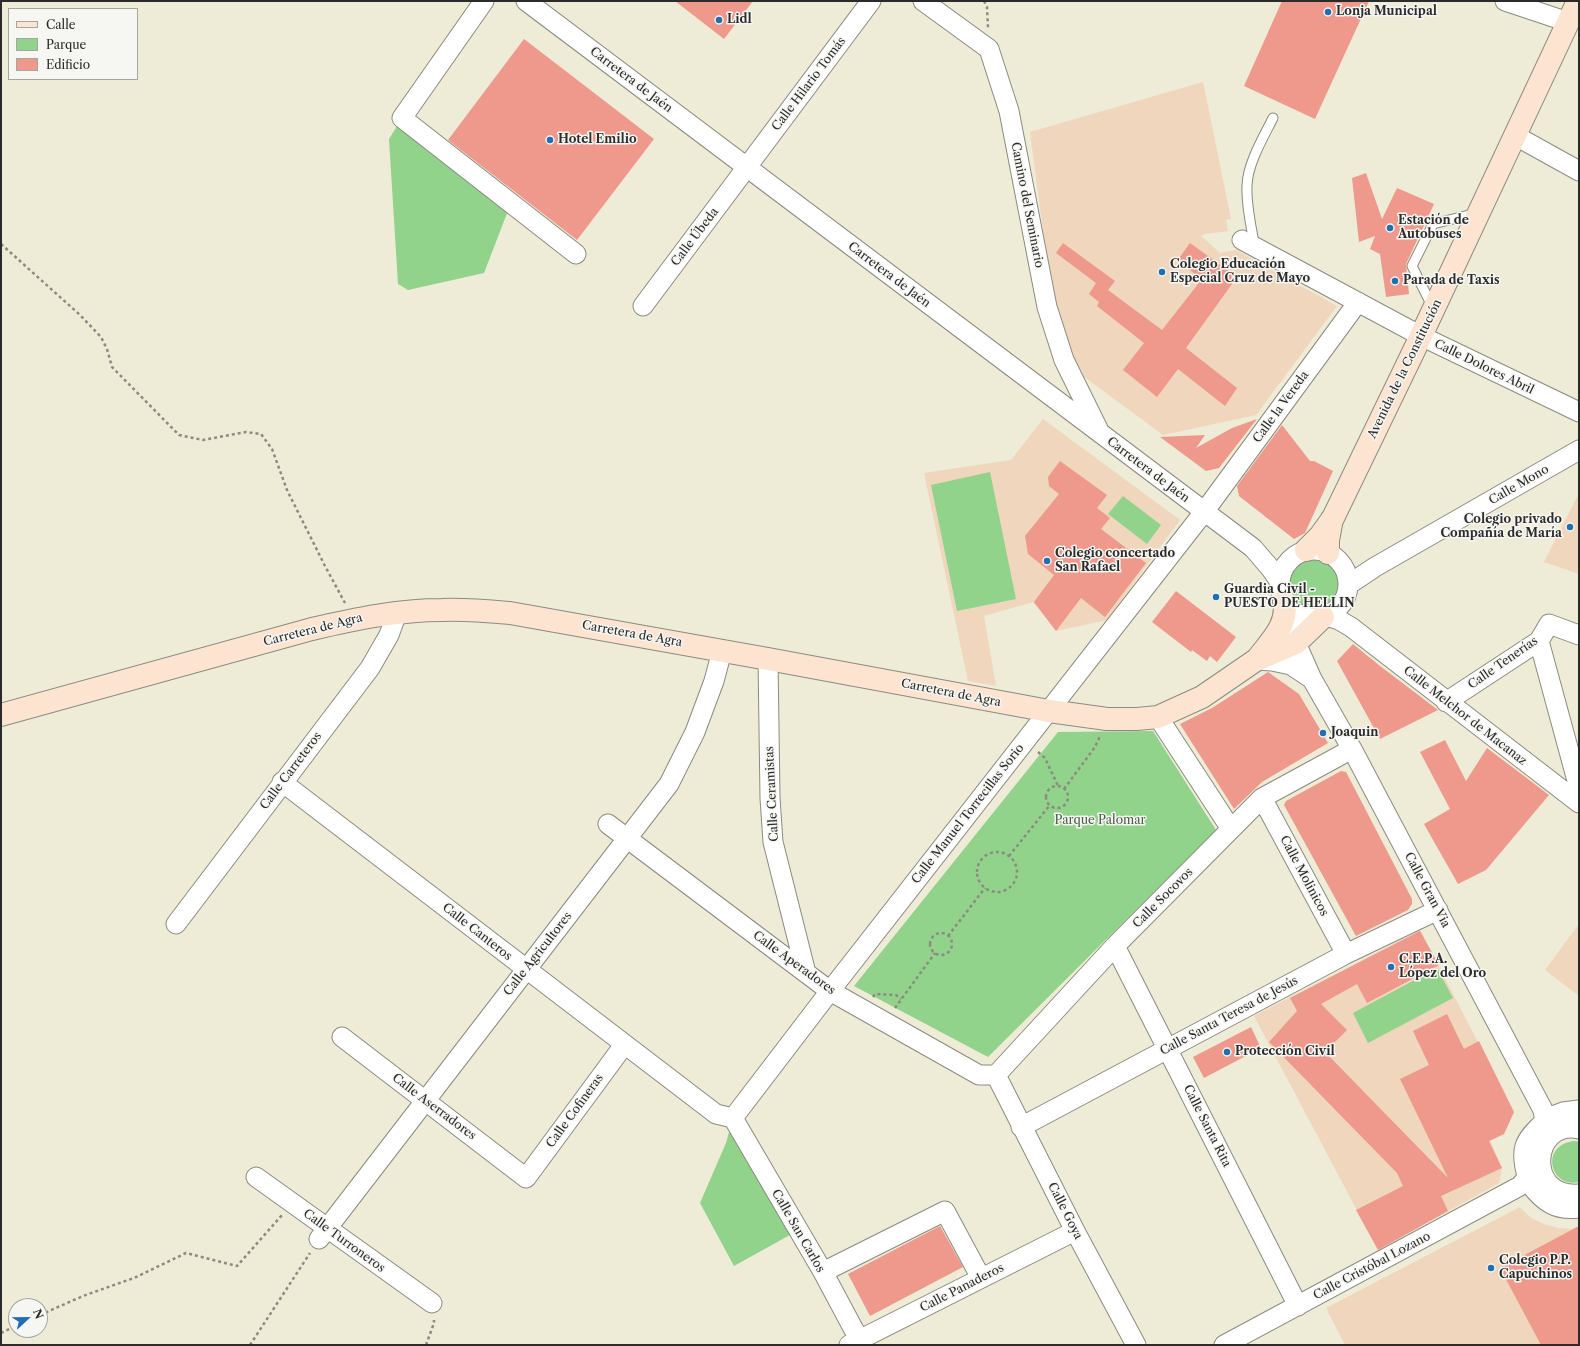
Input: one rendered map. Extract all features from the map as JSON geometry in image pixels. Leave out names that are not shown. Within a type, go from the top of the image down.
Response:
[{"type":"street","points":[[484,1],[402,118],[576,254]]},
{"type":"street","name":"Carretera de Jaén","points":[[526,1],[1253,548],[1271,569],[1283,598]]},
{"type":"street","name":"Calle Hilario Tomás","points":[[747,168],[871,1]]},
{"type":"street","name":"Camino del Seminario","points":[[923,1],[989,49],[1009,111],[1047,307],[1064,360],[1100,434]]},
{"type":"street","points":[[1505,1],[1574,12]]},
{"type":"street","name":"Avenida de la Constitución","points":[[1297,555],[1320,536],[1333,518],[1434,309],[1514,135],[1574,12]]},
{"type":"street","points":[[1514,135],[1579,171]]},
{"type":"street","name":"Calle Úbeda","points":[[642,306],[747,168]]},
{"type":"street","name":"Calle Dolores Abril","points":[[1248,244],[1421,336],[1579,412]]},
{"type":"street","name":"Calle la Vereda","points":[[1204,512],[1358,302]]},
{"type":"street","name":"Calle Mono","points":[[1348,585],[1579,450]]},
{"type":"street","name":"Calle Manuel Torrecillas Sorio","points":[[733,1118],[830,991],[1204,512]]},
{"type":"street","name":"Avenida de la Constitución","points":[[1333,518],[1328,540],[1335,558]]},
{"type":"street","name":"Carretera de Jaén","points":[[1253,548],[1274,557],[1297,555]]},
{"type":"street","points":[[1321,620],[1308,618],[1294,612],[1283,598],[1281,574],[1297,555],[1321,550],[1335,558],[1375,568]]},
{"type":"street","points":[[1256,660],[1272,661],[1291,665],[1311,675],[1310,643],[1321,620],[1335,611],[1342,604],[1347,595],[1347,574],[1335,558]]},
{"type":"street","name":"Carretera de Agra","points":[[1256,660],[1278,633],[1284,618],[1283,598]]},
{"type":"street","name":"Calle Gran Via","points":[[1283,598],[1296,643],[1311,675],[1352,748],[1546,1116]]},
{"type":"street","name":"Calle Melchor de Macanaz","points":[[1342,604],[1342,613],[1345,621],[1351,628]]},
{"type":"street","name":"Carretera de Agra","points":[[1,715],[312,629],[354,619],[397,613],[441,610],[475,610],[510,613],[1049,711],[1106,719],[1137,719],[1158,717],[1202,697],[1256,660],[1296,643],[1321,620]]},
{"type":"street","name":"Calle Carreteros","points":[[176,924],[282,782],[370,668],[388,635],[397,613]]},
{"type":"street","name":"Calle Melchor de Macanaz","points":[[1321,620],[1339,620],[1351,628],[1579,804]]},
{"type":"street","name":"Calle Tenerías","points":[[1446,702],[1539,641],[1549,624],[1579,635]]},
{"type":"street","points":[[1539,641],[1579,788]]},
{"type":"street","name":"Calle Agricultores","points":[[323,1234],[669,784],[695,732],[714,681],[722,651]]},
{"type":"street","name":"Calle Ceramistas","points":[[768,659],[770,798],[773,842],[806,972]]},
{"type":"street","points":[[1158,717],[1231,829]]},
{"type":"street","name":"Calle Socovos","points":[[996,1076],[1115,946],[1262,798],[1352,748]]},
{"type":"street","name":"Calle Canteros","points":[[282,782],[716,1114],[733,1118]]},
{"type":"street","name":"Calle Molinicos","points":[[1262,798],[1346,954]]},
{"type":"street","name":"Calle Aperadores","points":[[608,824],[830,991],[979,1075],[996,1076]]},
{"type":"street","name":"Calle Santa Teresa de Jesús","points":[[1021,1127],[1346,954],[1438,910]]},
{"type":"street","name":"Calle Santa Rita","points":[[1115,946],[1298,1306]]},
{"type":"street","name":"Calle Aserradores","points":[[342,1037],[526,1178]]},
{"type":"street","name":"Calle Cofineras","points":[[526,1178],[624,1045]]},
{"type":"street","name":"Calle Goya","points":[[996,1076],[1075,1231],[1136,1345]]},
{"type":"street","points":[[1526,1183],[1540,1182],[1559,1192],[1578,1198],[1569,1210],[1546,1203],[1526,1183],[1523,1152],[1526,1142],[1546,1116],[1579,1110]]},
{"type":"street","points":[[1546,1116],[1559,1125],[1573,1129]]},
{"type":"street","points":[[1546,1116],[1546,1129],[1540,1168],[1550,1186]]},
{"type":"street","name":"Calle San Carlos","points":[[733,1118],[823,1272],[857,1343]]},
{"type":"street","points":[[1526,1183],[1534,1170],[1548,1139],[1557,1132],[1573,1129]]},
{"type":"street","name":"Calle Turroneros","points":[[256,1177],[292,1203],[323,1234],[432,1304]]},
{"type":"street","name":"Calle Cristóbal Lozano","points":[[1224,1345],[1526,1183]]},
{"type":"street","points":[[823,1272],[945,1211],[981,1278]]},
{"type":"street","name":"Calle Panaderos","points":[[857,1343],[1075,1231]]},
{"type":"lane","points":[[1248,244],[1250,222],[1247,184],[1255,154],[1273,118]]},
{"type":"lane","points":[[1434,309],[1412,266],[1433,224],[1478,212]]},
{"type":"path","points":[[1,244],[80,315],[101,337],[107,349],[112,367],[179,434],[203,440],[246,432],[262,434],[272,448],[287,490],[325,566],[354,619]]},
{"type":"path","points":[[1064,789],[1095,747],[1106,719]]},
{"type":"path","points":[[1025,741],[1045,758],[1058,786],[1064,789],[1068,798],[1065,805],[1058,808],[1050,805],[1047,801],[1047,793],[1051,788],[1058,786]]},
{"type":"path","points":[[1009,856],[1050,805]]},
{"type":"path","points":[[1001,852],[1009,856],[1015,864],[1017,870],[1013,883],[1009,888],[1002,891],[996,892],[985,888],[979,882],[977,875],[976,869],[979,862],[988,853],[1001,852]]},
{"type":"path","points":[[948,936],[985,888]]},
{"type":"path","points":[[941,933],[948,936],[952,945],[949,952],[942,955],[934,953],[930,948],[932,937],[941,933]]},
{"type":"path","points":[[885,1021],[934,953]]},
{"type":"path","points":[[865,1010],[875,994],[896,995],[901,999]]},
{"type":"path","points":[[48,1311],[83,1296],[134,1278],[186,1253],[237,1266],[292,1203]]},
{"type":"path","points":[[250,1345],[323,1234]]},
{"type":"path","points":[[426,1345],[434,1323],[432,1304]]},
{"type":"shaded area","name":"Colegio Educación Especial Cruz de Mayo","points":[[1203,82],[1231,219],[1226,220],[1228,231],[1205,234],[1201,236],[1220,253],[1236,250],[1337,306],[1256,415],[1163,435],[1079,373],[1051,291],[1030,132]]},
{"type":"shaded area","name":"Colegio concertado San Rafael","points":[[1043,419],[1180,520],[1107,620],[1056,631],[1033,602],[984,616],[996,686],[968,681],[924,473],[1011,460]]},
{"type":"shaded area","name":"Colegio privado Compañía de María","points":[[1579,493],[1579,574],[1544,562]]},
{"type":"shaded area","points":[[1579,924],[1579,996],[1545,970]]},
{"type":"shaded area","points":[[1420,930],[1514,1112],[1504,1134],[1490,1141],[1502,1168],[1499,1183],[1378,1250],[1254,1016]]},
{"type":"shaded area","name":"Colegio P.P. Capuchinos","points":[[1520,1207],[1531,1218],[1544,1224],[1558,1228],[1571,1229],[1579,1226],[1579,1345],[1345,1345],[1326,1308]]},
{"type":"green space","points":[[402,118],[511,203],[484,273],[408,290],[398,284],[389,139]]},
{"type":"green space","points":[[990,472],[1016,599],[957,611],[931,485]]},
{"type":"green space","points":[[1123,496],[1161,525],[1147,544],[1108,514]]},
{"type":"green space","points":[[1309,558],[1319,558],[1332,565],[1339,578],[1339,588],[1332,601],[1319,608],[1309,608],[1300,604],[1293,597],[1289,588],[1289,578],[1293,569],[1300,562]]},
{"type":"green space","name":"Parque Palomar","points":[[1153,731],[1216,830],[988,1057],[854,986],[1058,732]]},
{"type":"green space","points":[[1437,968],[1453,998],[1368,1043],[1353,1013]]},
{"type":"green space","points":[[733,1118],[797,1231],[734,1266],[700,1203],[726,1143]]},
{"type":"green space","points":[[1575,1141],[1579,1142],[1579,1182],[1569,1182],[1561,1179],[1555,1173],[1553,1157],[1556,1150],[1564,1144]]},
{"type":"building","name":"Lidl","points":[[675,1],[753,1],[724,39]]},
{"type":"building","points":[[1282,1],[1369,1],[1315,119],[1244,86]]},
{"type":"building","name":"Hotel Emilio","points":[[524,39],[654,139],[577,240],[448,140]]},
{"type":"building","name":"Estación de Autobuses","points":[[1366,173],[1382,219],[1397,188],[1434,204],[1406,264],[1409,294],[1386,297],[1380,254],[1370,249],[1375,236],[1359,242],[1352,178]]},
{"type":"building","points":[[1063,243],[1115,281],[1108,290],[1162,330],[1202,279],[1177,261],[1190,243],[1237,277],[1186,348],[1237,388],[1225,406],[1178,369],[1157,397],[1123,370],[1144,343],[1097,306],[1099,302],[1089,294],[1096,283],[1056,253]]},
{"type":"building","points":[[1257,419],[1219,468],[1206,471],[1160,437],[1205,435],[1196,448],[1232,428]]},
{"type":"building","points":[[1282,425],[1310,461],[1314,461],[1333,471],[1305,533],[1294,539],[1239,496],[1237,486]]},
{"type":"building","points":[[1060,461],[1107,495],[1097,508],[1110,518],[1101,529],[1146,563],[1105,617],[1081,598],[1056,631],[1034,602],[1054,575],[1028,554],[1025,536],[1059,494],[1049,486],[1048,477]]},
{"type":"building","points":[[1176,591],[1236,637],[1217,662],[1210,656],[1207,661],[1192,650],[1191,652],[1152,622]]},
{"type":"building","points":[[1353,644],[1438,710],[1380,739],[1337,661]]},
{"type":"building","points":[[1268,672],[1299,694],[1328,743],[1262,782],[1234,809],[1180,724],[1212,708]]},
{"type":"building","points":[[1445,740],[1466,781],[1487,748],[1549,795],[1486,870],[1458,884],[1424,824],[1450,809],[1420,752]]},
{"type":"building","points":[[1341,771],[1346,772],[1412,899],[1412,904],[1408,910],[1356,936],[1284,805],[1286,801]]},
{"type":"building","points":[[1420,931],[1439,965],[1367,1003],[1357,984],[1321,1004],[1347,1030],[1325,1052],[1448,1178],[1400,1079],[1429,1065],[1413,1031],[1447,1014],[1464,1049],[1479,1041],[1514,1112],[1504,1134],[1489,1141],[1502,1168],[1441,1196],[1448,1211],[1378,1250],[1356,1210],[1403,1186],[1397,1173],[1269,1042],[1297,1011],[1290,998]]},
{"type":"building","name":"Protección Civil","points":[[1251,1027],[1261,1048],[1204,1078],[1193,1057]]},
{"type":"building","points":[[940,1226],[963,1267],[870,1316],[848,1274]]},
{"type":"building","points":[[1579,1226],[1579,1345],[1541,1345],[1500,1268]]},
{"type":"place","name":"Lonja Municipal","points":[[1328,12]]},
{"type":"place","name":"Lidl","points":[[719,20]]},
{"type":"place","name":"Hotel Emilio","points":[[550,140]]},
{"type":"place","name":"Estación de Autobuses","points":[[1390,228]]},
{"type":"place","name":"Colegio Educación Especial Cruz de Mayo","points":[[1162,272]]},
{"type":"place","name":"Parada de Taxis","points":[[1395,281]]},
{"type":"place","name":"Colegio privado Compañía de María","points":[[1570,527]]},
{"type":"place","name":"Colegio concertado San Rafael","points":[[1047,561]]},
{"type":"place","name":"Guardia Civil - PUESTO DE HELLIN","points":[[1216,597]]},
{"type":"place","name":"Joaquin","points":[[1323,733]]},
{"type":"place","name":"C.E.P.A. López del Oro","points":[[1391,967]]},
{"type":"place","name":"Protección Civil","points":[[1227,1052]]},
{"type":"place","name":"Colegio P.P. Capuchinos","points":[[1491,1268]]}]
